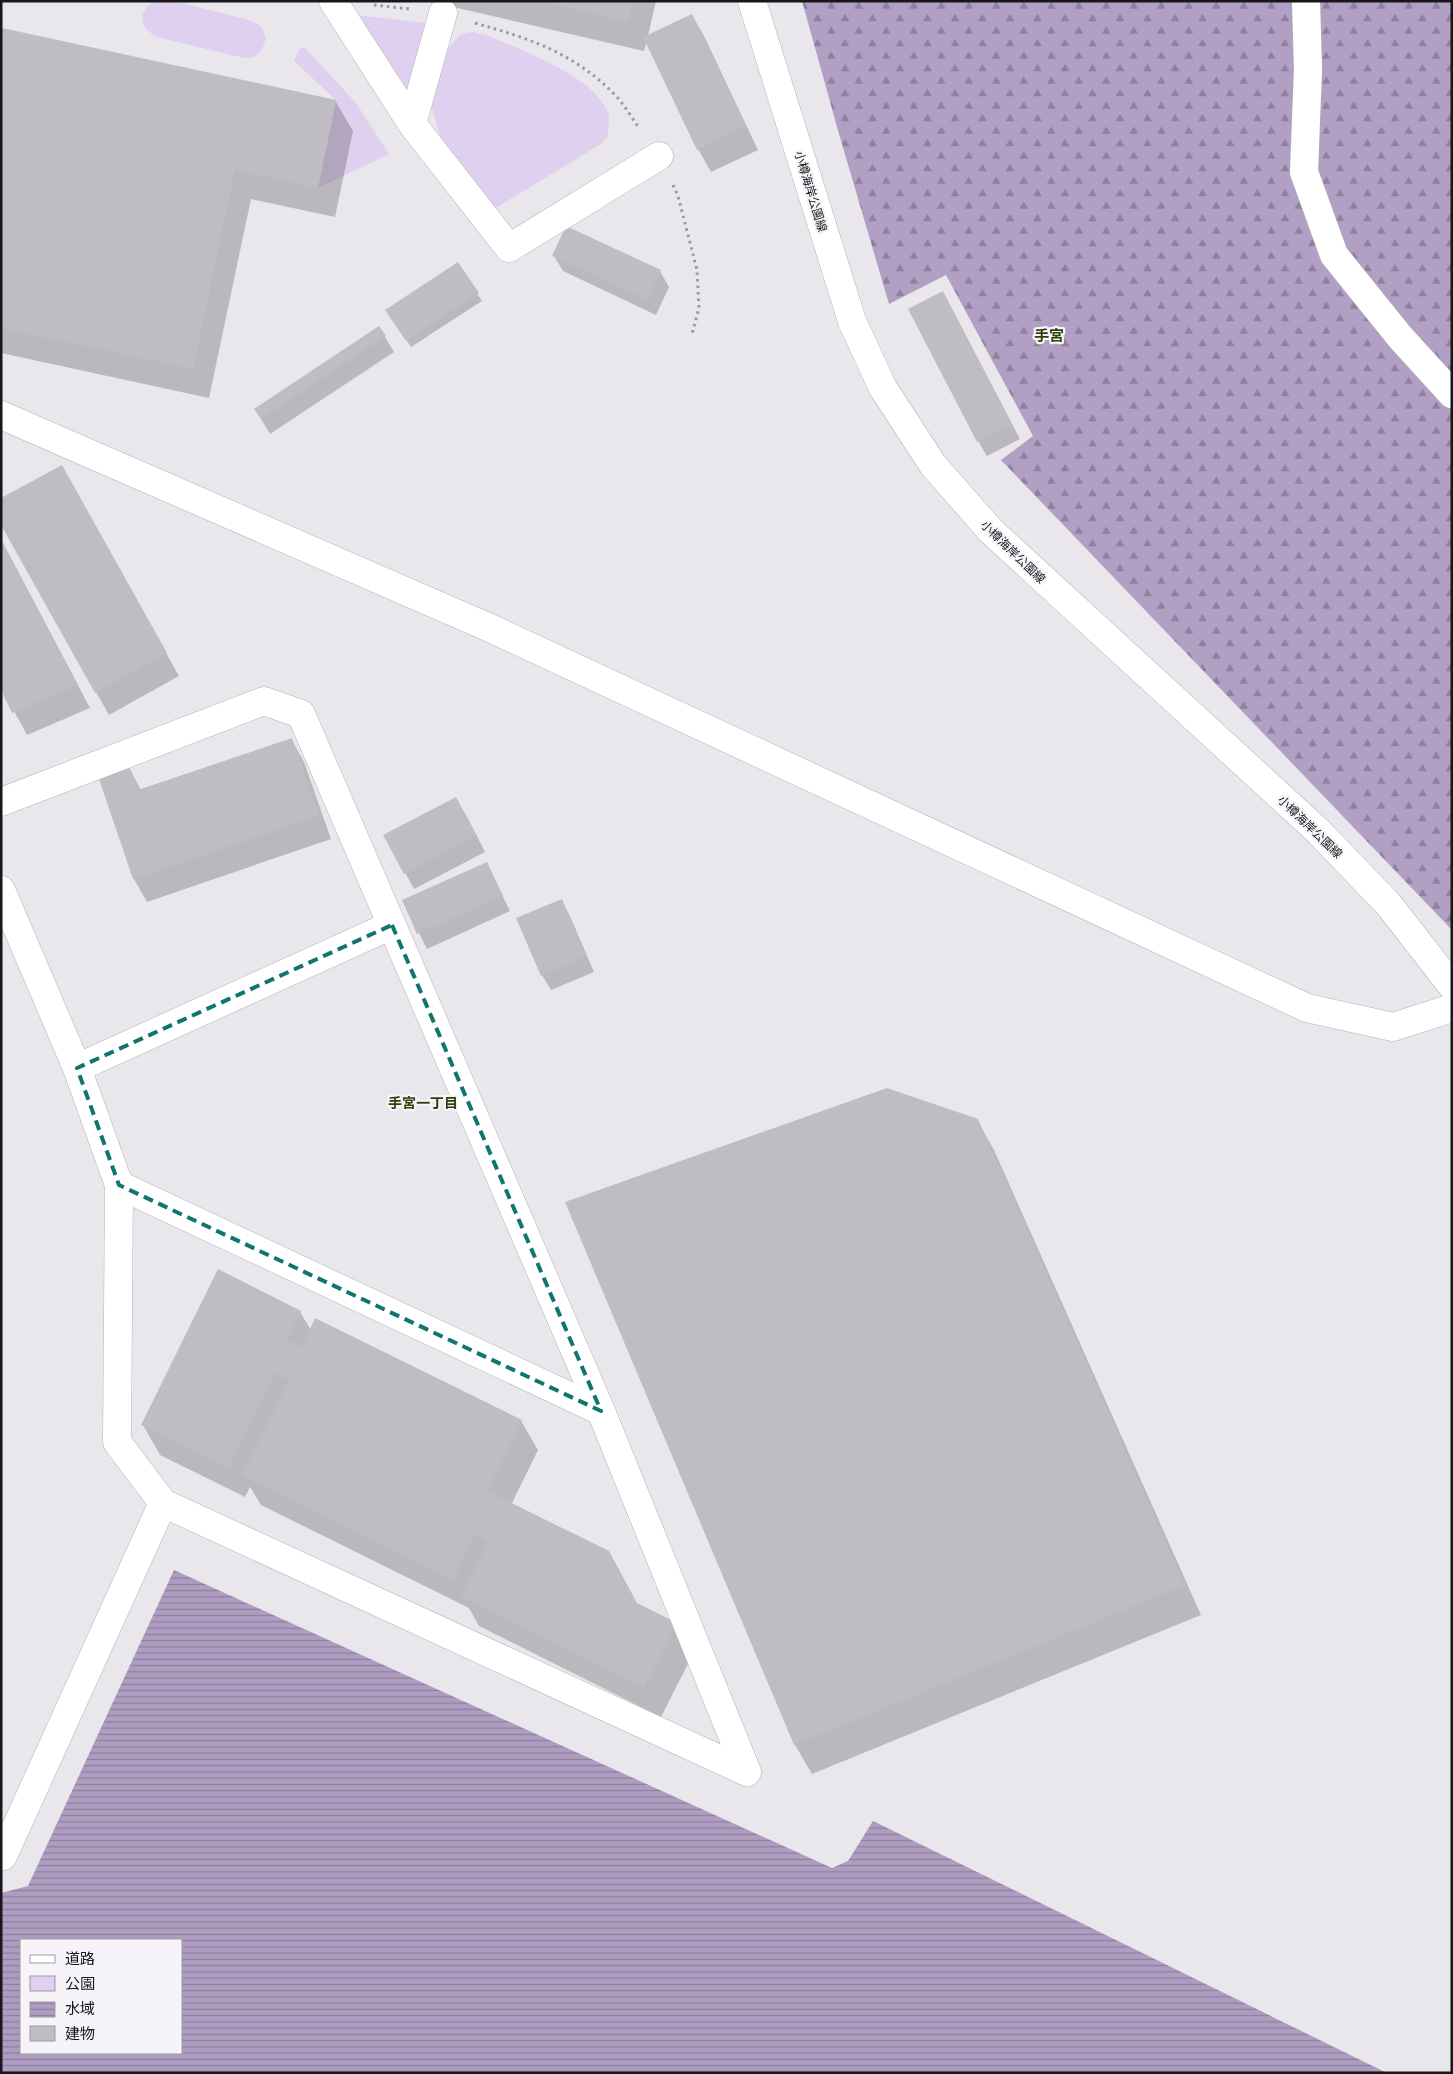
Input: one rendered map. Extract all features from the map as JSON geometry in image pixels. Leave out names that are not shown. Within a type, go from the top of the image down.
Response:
[{"type":"street","points":[[332,1],[412,124],[509,248],[659,156]]},
{"type":"street","name":"小樽海岸公園線","points":[[752,1],[852,321],[883,388],[933,465],[991,530],[1318,832],[1389,905],[1452,986]]},
{"type":"street","points":[[1306,1],[1308,69],[1304,172],[1334,255],[1400,338],[1452,394]]},
{"type":"street","points":[[412,124],[443,13]]},
{"type":"street","points":[[1,416],[490,628],[1307,1008],[1393,1027],[1452,1008]]},
{"type":"street","points":[[1,802],[264,700],[301,714],[601,1412],[747,1772],[163,1503],[117,1442],[119,1185],[77,1068],[1,890]]},
{"type":"street","points":[[77,1068],[392,925]]},
{"type":"street","points":[[119,1185],[601,1412]]},
{"type":"street","points":[[1,1856],[3,1856],[163,1503]]},
{"type":"path","points":[[374,5],[443,13],[530,39],[560,53],[591,73],[618,98],[659,156],[678,196],[697,270],[699,308],[692,334]]},
{"type":"highlighted area","points":[[392,925],[601,1411],[119,1185],[77,1068]]},
{"type":"green space","points":[[154,1],[174,1],[249,20],[261,26],[266,38],[262,50],[254,57],[244,58],[157,37],[147,29],[142,20],[144,10]]},
{"type":"green space","points":[[802,1],[1452,1],[1452,930],[1001,460],[1033,436],[946,275],[889,304]]},
{"type":"green space","points":[[356,15],[426,23],[409,92]]},
{"type":"green space","points":[[473,32],[487,35],[518,48],[573,76],[588,87],[600,100],[609,118],[608,136],[601,144],[489,212],[439,133],[432,107],[447,50],[461,34]]},
{"type":"green space","points":[[304,47],[356,103],[389,154],[318,188],[336,100],[294,61],[299,49]]},
{"type":"water","points":[[174,1570],[832,1868],[848,1861],[873,1821],[1387,2073],[1,2073],[1,1893],[28,1886]]},
{"type":"building","points":[[540,1],[632,1],[628,22]]},
{"type":"building","points":[[692,14],[746,126],[697,150],[643,37]]},
{"type":"building","points":[[2,28],[336,100],[318,188],[235,170],[193,369],[1,328]]},
{"type":"building","points":[[566,226],[661,270],[647,300],[552,256]]},
{"type":"building","points":[[458,262],[479,293],[406,341],[385,310]]},
{"type":"building","points":[[943,291],[1012,424],[977,442],[908,309]]},
{"type":"building","points":[[379,326],[386,336],[261,419],[254,409]]},
{"type":"building","points":[[62,465],[167,653],[95,693],[1,525],[1,498]]},
{"type":"building","points":[[1,539],[78,685],[12,713],[1,690]]},
{"type":"building","points":[[292,738],[319,816],[133,879],[99,779],[130,768],[138,790]]},
{"type":"building","points":[[456,797],[477,836],[404,874],[383,835]]},
{"type":"building","points":[[487,862],[503,896],[417,934],[402,900]]},
{"type":"building","points":[[562,899],[586,956],[541,976],[516,918]]},
{"type":"building","points":[[887,1088],[978,1119],[1185,1585],[794,1745],[565,1202]]},
{"type":"building","points":[[218,1269],[301,1311],[287,1340],[302,1347],[315,1318],[522,1420],[487,1491],[609,1551],[637,1603],[677,1623],[644,1688],[461,1596],[488,1542],[475,1535],[453,1580],[242,1475],[289,1380],[275,1373],[228,1468],[141,1425]]},
{"type":"district","name":"手宮","points":[[1049,334]]},
{"type":"district","name":"手宮一丁目","points":[[423,1102]]}]
